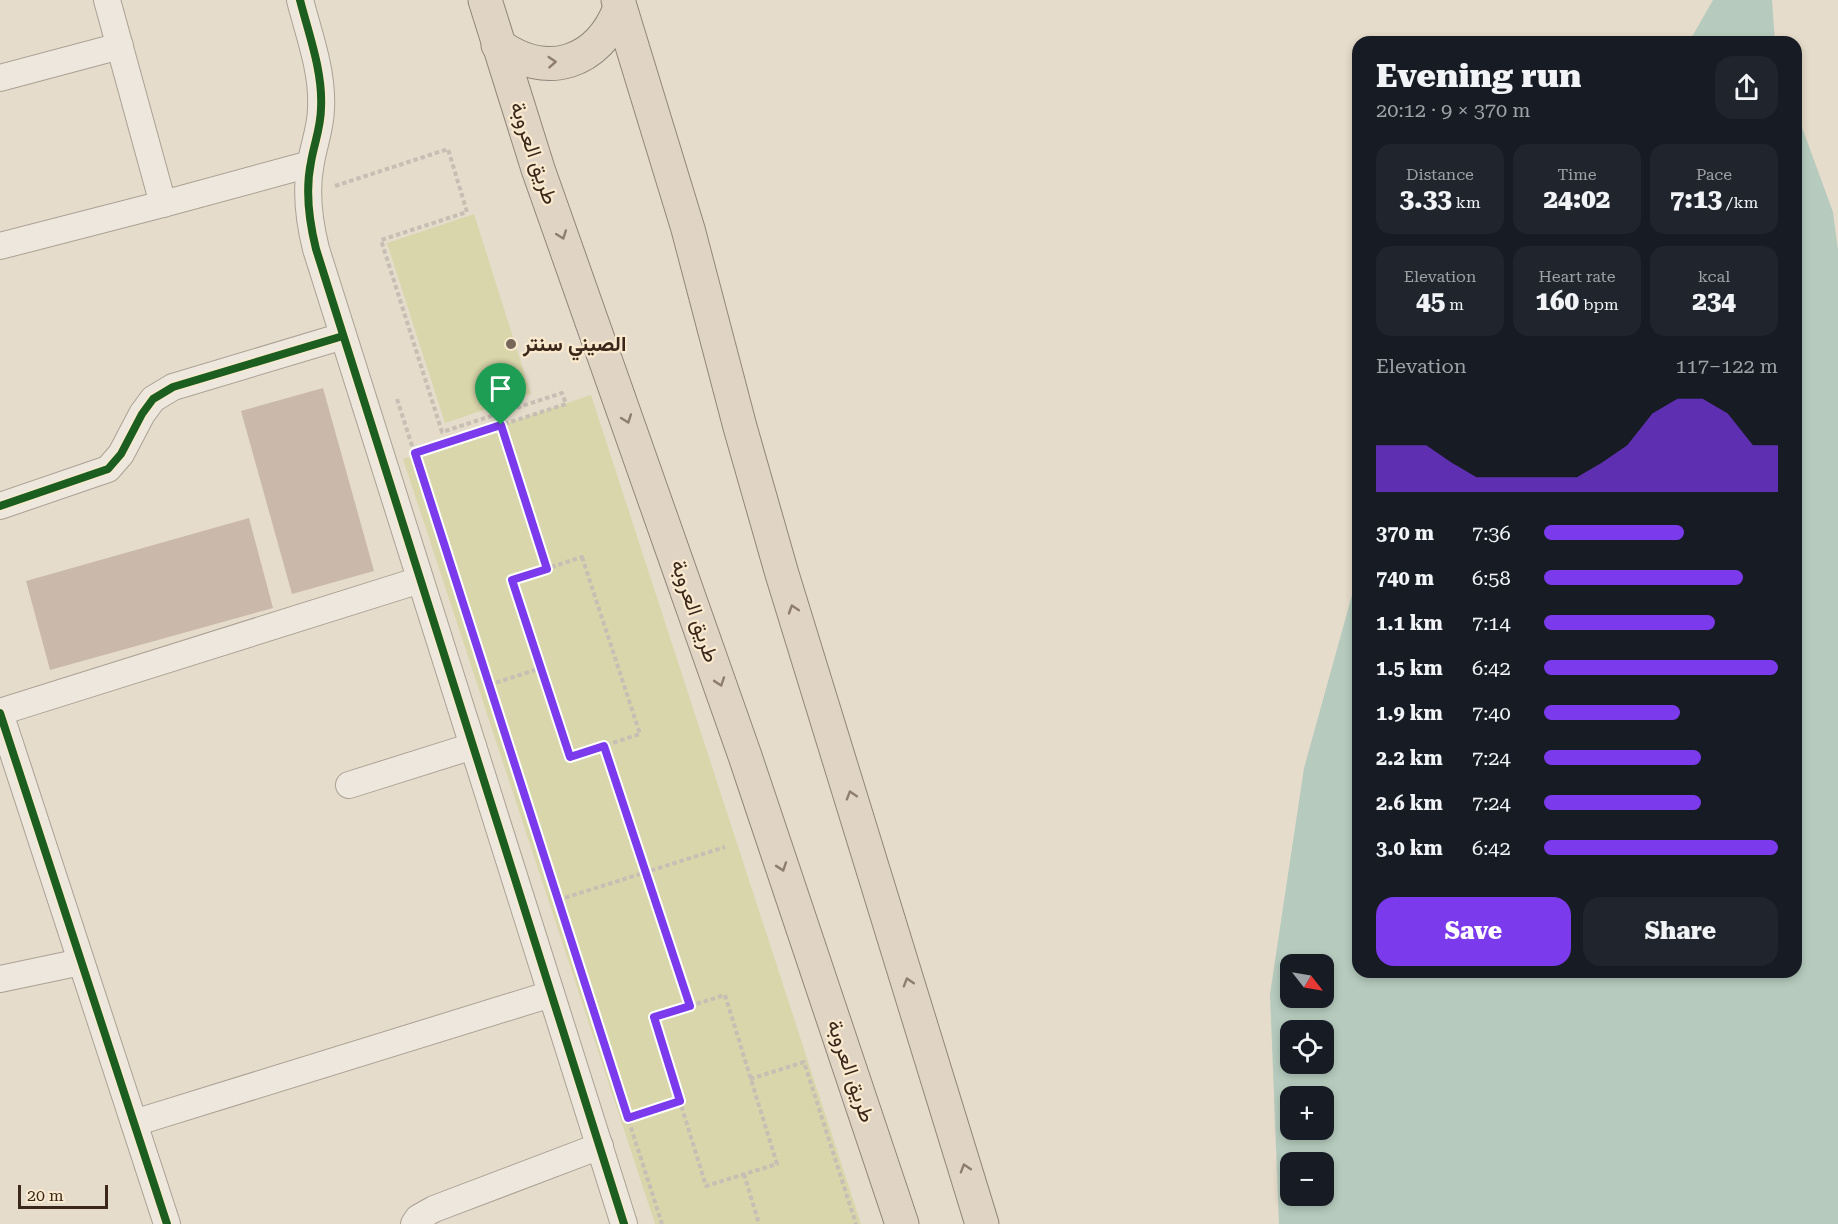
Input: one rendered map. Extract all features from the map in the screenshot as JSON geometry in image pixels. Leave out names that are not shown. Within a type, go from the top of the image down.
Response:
[{"type":"highway","name":"طريق العروبة","points":[[485,0],[538,169],[745,756],[902,1224]]},
{"type":"highway","points":[[498,45],[527,61],[544,64],[577,57],[592,49],[604,38],[614,24],[619,4]]},
{"type":"highway","points":[[619,4],[688,230],[779,564],[982,1224]]},
{"type":"street","points":[[107,0],[163,204]]},
{"type":"street","points":[[300,0],[316,62],[321,94],[319,126],[310,164],[308,194],[311,228],[624,1224]]},
{"type":"street","points":[[0,78],[120,46]]},
{"type":"street","points":[[0,246],[310,164]]},
{"type":"street","points":[[0,506],[108,469],[121,454],[141,414],[153,399],[173,387],[344,336]]},
{"type":"street","points":[[167,1224],[0,712],[420,580]]},
{"type":"street","points":[[350,785],[473,746]]},
{"type":"street","points":[[0,979],[81,962]]},
{"type":"street","points":[[134,1123],[551,994]]},
{"type":"street","points":[[414,1224],[418,1218],[434,1209],[600,1146]]},
{"type":"path","points":[[308,194],[448,149],[468,213],[381,240],[442,432],[562,393],[566,404],[415,453]]},
{"type":"path","points":[[397,399],[662,1224]]},
{"type":"path","points":[[501,425],[547,569]]},
{"type":"path","points":[[582,557],[639,734],[570,757],[512,580],[547,569],[582,557]]},
{"type":"path","points":[[489,685],[541,668]]},
{"type":"path","points":[[604,746],[690,1006]]},
{"type":"path","points":[[558,900],[725,847]]},
{"type":"path","points":[[725,995],[750,1079],[777,1164],[706,1186],[654,1017],[725,995]]},
{"type":"path","points":[[750,1079],[804,1062],[856,1224]]},
{"type":"path","points":[[628,1118],[680,1101]]},
{"type":"path","points":[[744,1174],[759,1224]]},
{"type":"shaded area","points":[[1713,0],[1772,0],[1775,36],[1692,36]]},
{"type":"shaded area","points":[[1802,127],[1833,212],[1838,250],[1838,1224],[1279,1224],[1270,994],[1304,768],[1352,595],[1352,978],[1802,978]]},
{"type":"shaded area","points":[[474,214],[531,394],[445,423],[387,243]]},
{"type":"shaded area","points":[[591,395],[861,1224],[655,1224],[403,459]]},
{"type":"building","points":[[323,388],[374,571],[292,594],[241,411]]},
{"type":"building","points":[[249,518],[273,608],[50,670],[26,581]]},
{"type":"cycle path","points":[[300,0],[315,54],[321,94],[320,122],[308,184],[310,217],[316,249],[624,1224]]},
{"type":"cycle path","points":[[0,506],[108,469],[121,454],[142,414],[153,399],[173,387],[343,336]]},
{"type":"cycle path","points":[[0,713],[167,1224]]},
{"type":"place","name":"الصيني سنتر","points":[[511,344]]},
{"type":"route","points":[[501,425],[547,569],[512,580],[570,757],[604,746],[690,1006],[654,1017],[680,1101],[628,1118],[415,453],[501,425]]}]
